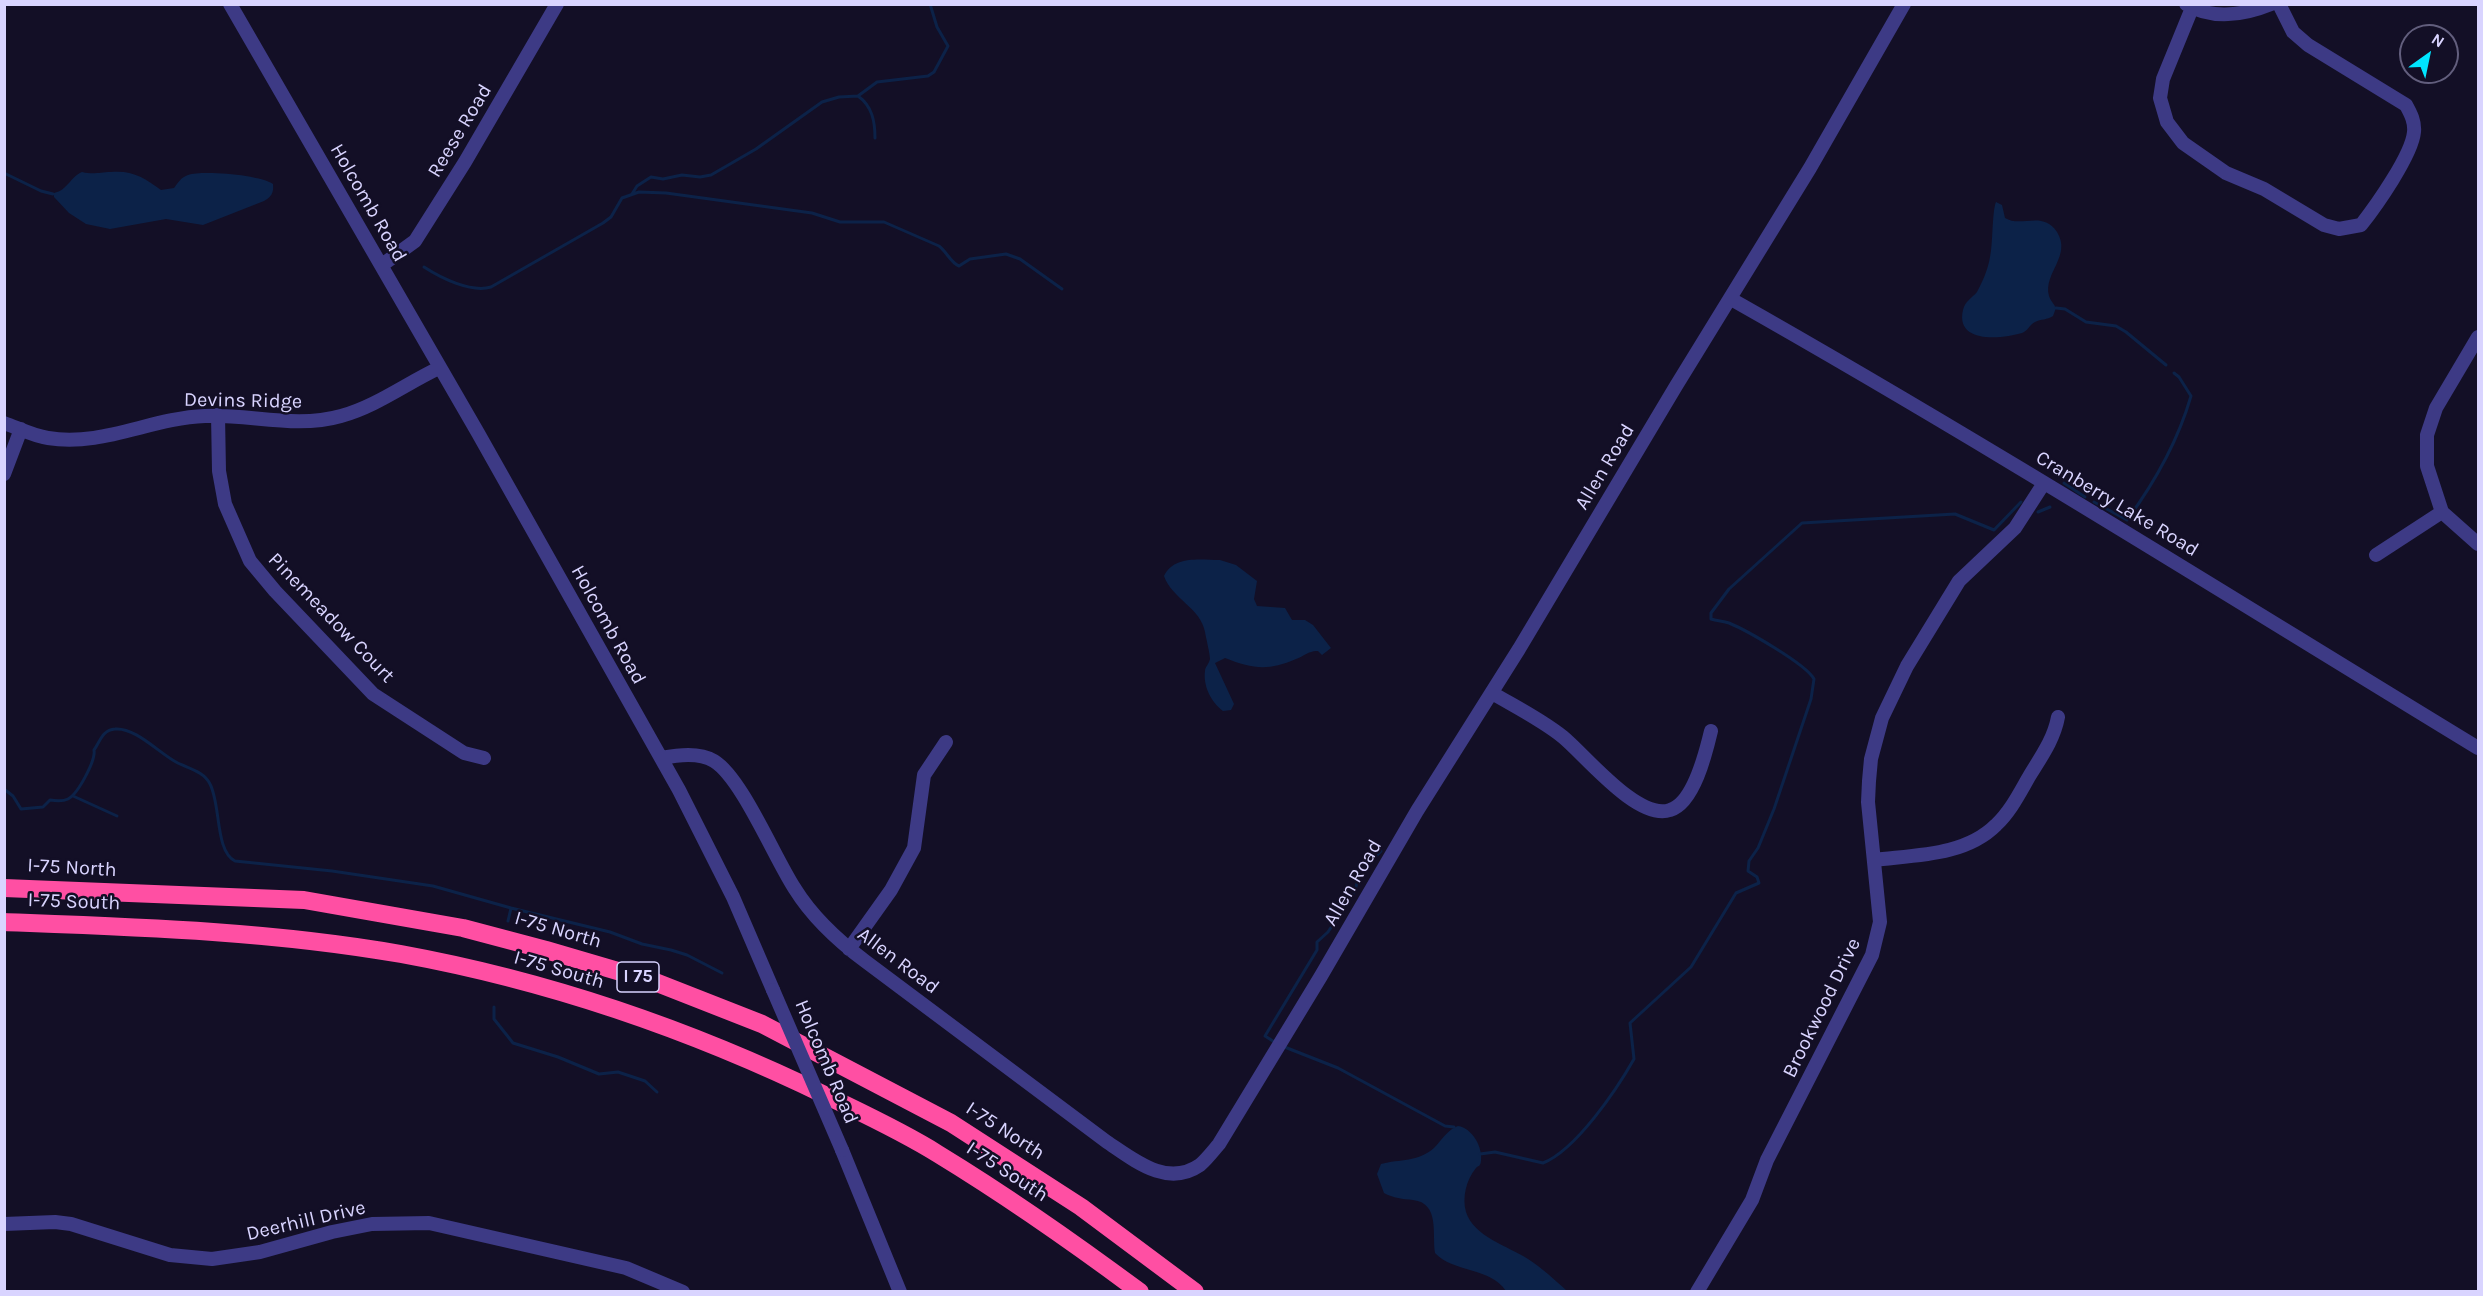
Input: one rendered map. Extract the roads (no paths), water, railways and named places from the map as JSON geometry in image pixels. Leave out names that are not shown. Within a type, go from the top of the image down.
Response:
[{"type":"highway","name":"I-75 North","points":[[4,888],[304,900],[463,928],[655,982],[762,1024],[951,1123],[1081,1207],[1195,1292]]},
{"type":"highway","name":"I-75 South","points":[[4,922],[176,929],[324,942],[402,954],[478,971],[611,1008],[769,1067],[874,1119],[935,1152],[1018,1204],[1140,1292]]},
{"type":"street","name":"Holcomb Road","points":[[230,4],[478,433],[661,758],[733,897],[843,1150],[900,1292]]},
{"type":"street","name":"Reese Road","points":[[382,266],[415,241],[465,162],[557,4]]},
{"type":"street","name":"Allen Road","points":[[661,758],[702,756],[724,768],[794,888],[812,913],[849,949],[1107,1142],[1143,1166],[1167,1175],[1185,1173],[1201,1164],[1219,1144],[1321,976],[1417,811],[1492,693],[1810,168],[1904,4]]},
{"type":"street","points":[[2271,4],[2255,11],[2225,16],[2189,6],[2163,79],[2160,98],[2167,122],[2183,143],[2226,173],[2264,189],[2324,225],[2339,229],[2361,225],[2411,147],[2413,120],[2406,105],[2308,45],[2293,32],[2279,4]]},
{"type":"street","name":"Cranberry Lake Road","points":[[1731,299],[1878,383],[2478,748]]},
{"type":"street","points":[[2478,337],[2436,408],[2427,435],[2427,466],[2442,512],[2478,544]]},
{"type":"street","name":"Devins Ridge","points":[[4,423],[45,438],[68,440],[101,437],[177,418],[218,416],[304,422],[339,417],[356,411],[439,368]]},
{"type":"street","name":"Pinemeadow Court","points":[[218,416],[219,471],[225,504],[250,561],[275,591],[373,694],[464,753],[484,758]]},
{"type":"street","points":[[4,474],[21,429]]},
{"type":"street","name":"Brookwood Drive","points":[[1697,1292],[1752,1200],[1767,1160],[1872,956],[1880,922],[1868,802],[1870,770],[1875,741],[1891,697],[1959,581],[2015,528],[2044,483]]},
{"type":"street","points":[[2376,555],[2442,512]]},
{"type":"street","points":[[1492,693],[1562,736],[1619,790],[1651,809],[1662,812],[1676,808],[1688,794],[1703,763],[1711,731]]},
{"type":"street","points":[[1874,860],[1928,854],[1964,846],[1996,825],[2012,805],[2048,745],[2058,717]]},
{"type":"street","points":[[849,949],[891,890],[914,848],[924,775],[945,742]]},
{"type":"street","name":"Deerhill Drive","points":[[4,1224],[55,1222],[71,1224],[170,1255],[212,1259],[260,1252],[332,1232],[372,1224],[429,1223],[626,1268],[684,1292]]},
{"type":"water","points":[[82,172],[132,174],[161,190],[174,188],[181,179],[188,175],[232,174],[267,181],[273,184],[273,190],[264,201],[203,225],[166,219],[110,229],[86,224],[69,213],[54,197],[54,193],[63,189]]},
{"type":"water","points":[[1996,202],[2002,205],[2005,218],[2011,221],[2045,222],[2057,232],[2061,241],[2059,257],[2048,288],[2050,298],[2056,308],[2053,316],[2035,322],[2022,333],[2003,337],[1973,334],[1966,329],[1962,321],[1964,307],[1977,292],[1988,266]]},
{"type":"water","points":[[1188,560],[1220,560],[1236,565],[1257,581],[1254,599],[1257,606],[1285,608],[1292,620],[1305,620],[1313,625],[1331,648],[1322,655],[1318,651],[1312,651],[1286,663],[1269,667],[1252,666],[1225,658],[1215,663],[1234,704],[1231,710],[1223,711],[1212,698],[1205,682],[1205,670],[1210,659],[1202,624],[1198,616],[1173,591],[1164,576],[1174,565]]},
{"type":"water","points":[[1458,1126],[1468,1130],[1476,1139],[1481,1156],[1480,1164],[1470,1178],[1466,1189],[1464,1201],[1470,1221],[1493,1240],[1533,1263],[1567,1291],[1506,1291],[1491,1278],[1452,1264],[1435,1253],[1433,1220],[1427,1207],[1422,1202],[1384,1193],[1377,1174],[1381,1164],[1422,1156]]},
{"type":"waterway","points":[[632,194],[637,186],[651,177],[663,179],[682,175],[700,177],[711,175],[756,149],[822,102],[839,97],[858,96],[877,82],[928,76],[934,72],[948,46],[937,27],[930,4]]},
{"type":"waterway","points":[[858,96],[867,104],[872,114],[875,138]]},
{"type":"waterway","points":[[4,173],[41,191],[53,194]]},
{"type":"waterway","points":[[424,267],[447,280],[465,286],[491,287],[603,223],[611,217],[622,198],[639,192],[666,193],[812,213],[840,222],[884,222],[939,246],[959,266],[970,259],[1006,254],[1020,259],[1062,289]]},
{"type":"waterway","points":[[2056,308],[2065,309],[2086,322],[2116,326],[2166,365]]},
{"type":"waterway","points":[[2094,502],[2127,520],[2147,491],[2165,461],[2191,396],[2174,373]]},
{"type":"waterway","points":[[2064,483],[2085,497]]},
{"type":"waterway","points":[[1480,1154],[1495,1152],[1543,1163],[1569,1145],[1606,1102],[1634,1059],[1630,1023],[1691,967],[1736,893],[1759,883],[1757,877],[1748,871],[1749,861],[1758,848],[1774,809],[1811,699],[1814,679],[1800,665],[1761,640],[1729,623],[1711,619],[1711,613],[1729,589],[1802,523],[1955,514],[1994,530],[2021,502]]},
{"type":"waterway","points":[[2038,512],[2050,507]]},
{"type":"waterway","points":[[4,789],[13,796],[21,809],[43,807],[50,800],[68,799],[77,791],[86,776],[94,750],[102,737],[111,730],[123,729],[139,736],[169,758],[200,773],[207,780],[216,803],[224,848],[235,861],[332,871],[433,886],[671,950],[687,955],[722,973]]},
{"type":"waterway","points":[[73,796],[117,816]]},
{"type":"waterway","points":[[1276,1043],[1265,1036],[1317,950],[1317,942],[1328,932],[1355,891],[1359,874],[1381,851]]},
{"type":"waterway","points":[[508,921],[511,908]]},
{"type":"waterway","points":[[494,1007],[494,1019],[513,1043],[558,1057],[599,1074],[618,1072],[645,1081],[657,1092]]},
{"type":"waterway","points":[[1282,1046],[1338,1068],[1445,1126],[1454,1127]]}]
